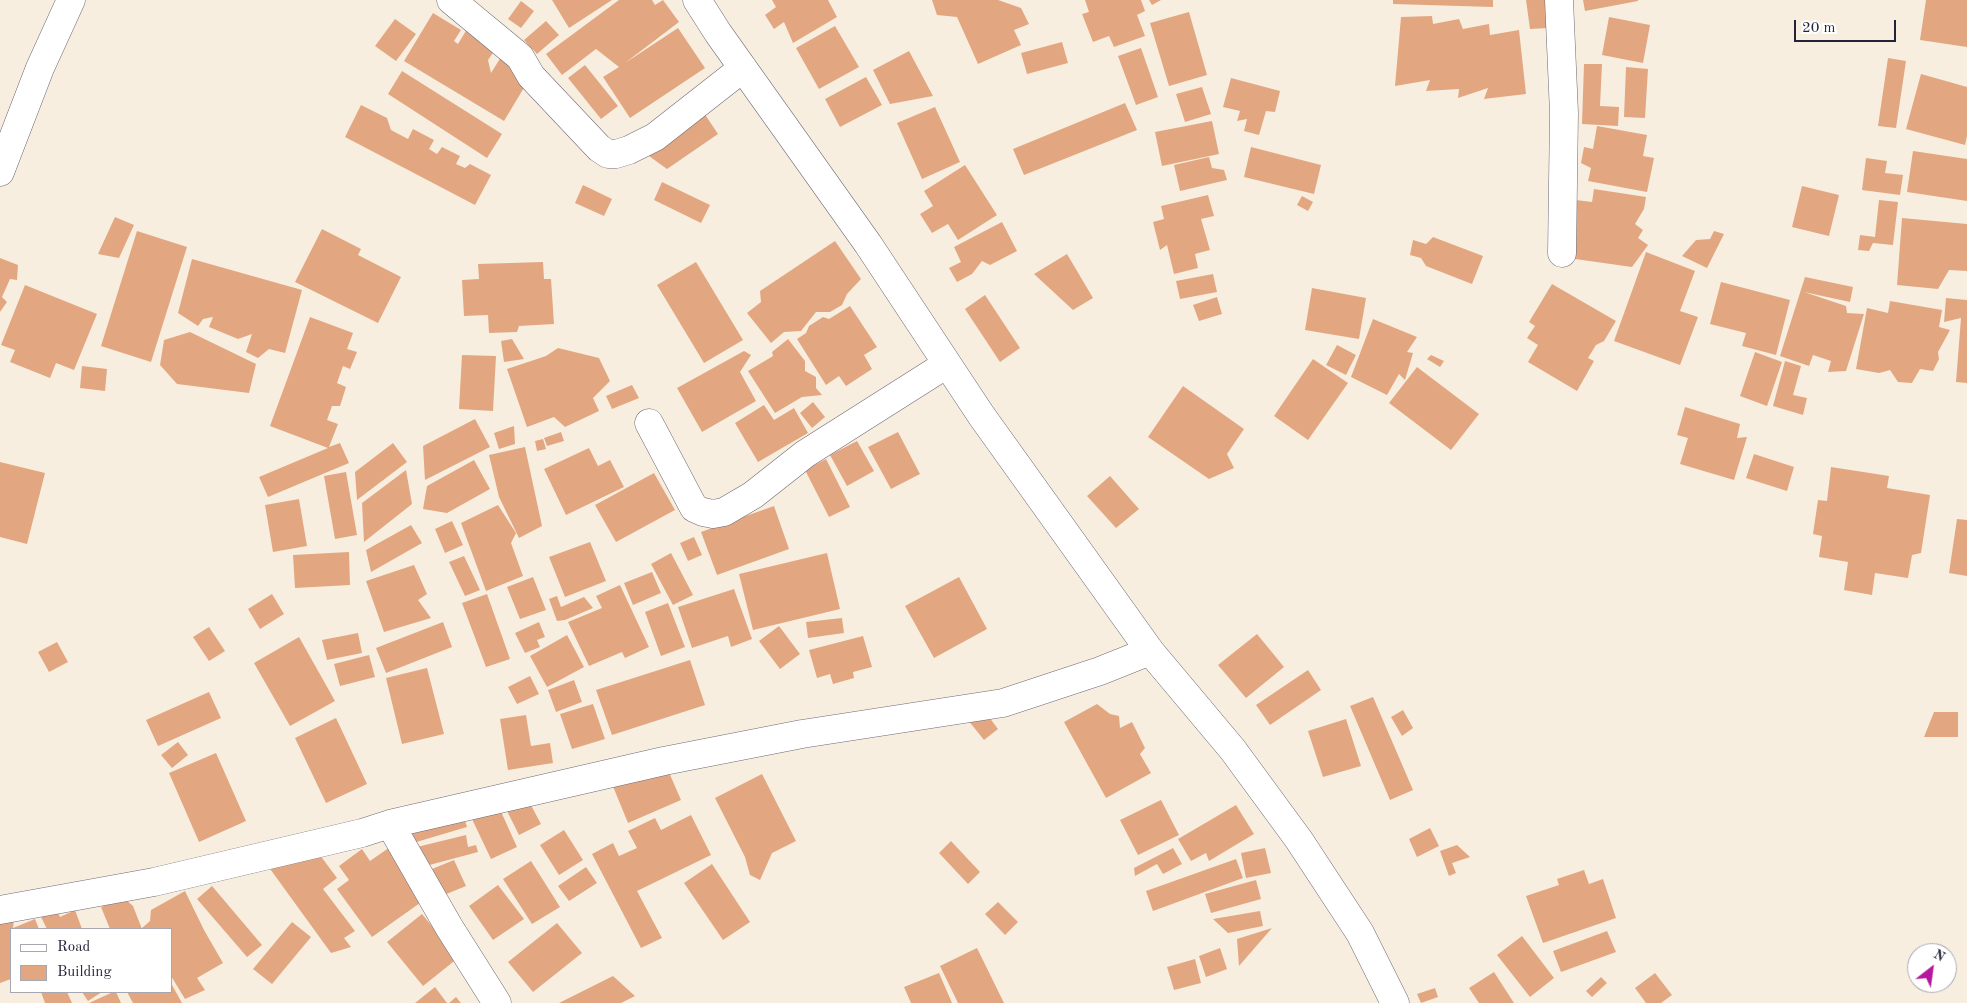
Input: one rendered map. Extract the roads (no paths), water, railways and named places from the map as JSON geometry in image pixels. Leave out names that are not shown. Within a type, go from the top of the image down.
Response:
[{"type":"street","points":[[0,172],[40,68],[71,0]]},
{"type":"street","points":[[451,0],[520,57],[531,76],[599,148],[608,154],[630,150],[655,137],[743,68]]},
{"type":"street","points":[[697,0],[868,244],[981,414],[1150,651],[1234,750],[1299,840],[1360,933],[1395,1003]]},
{"type":"street","points":[[1559,0],[1564,113],[1562,253]]},
{"type":"street","points":[[649,423],[694,508],[708,513],[724,512],[753,494],[805,454],[948,364]]},
{"type":"street","points":[[0,910],[154,882],[362,833],[390,824],[642,766],[802,734],[1003,703],[1100,671],[1150,651]]},
{"type":"street","points":[[390,824],[449,927],[497,1003]]}]
